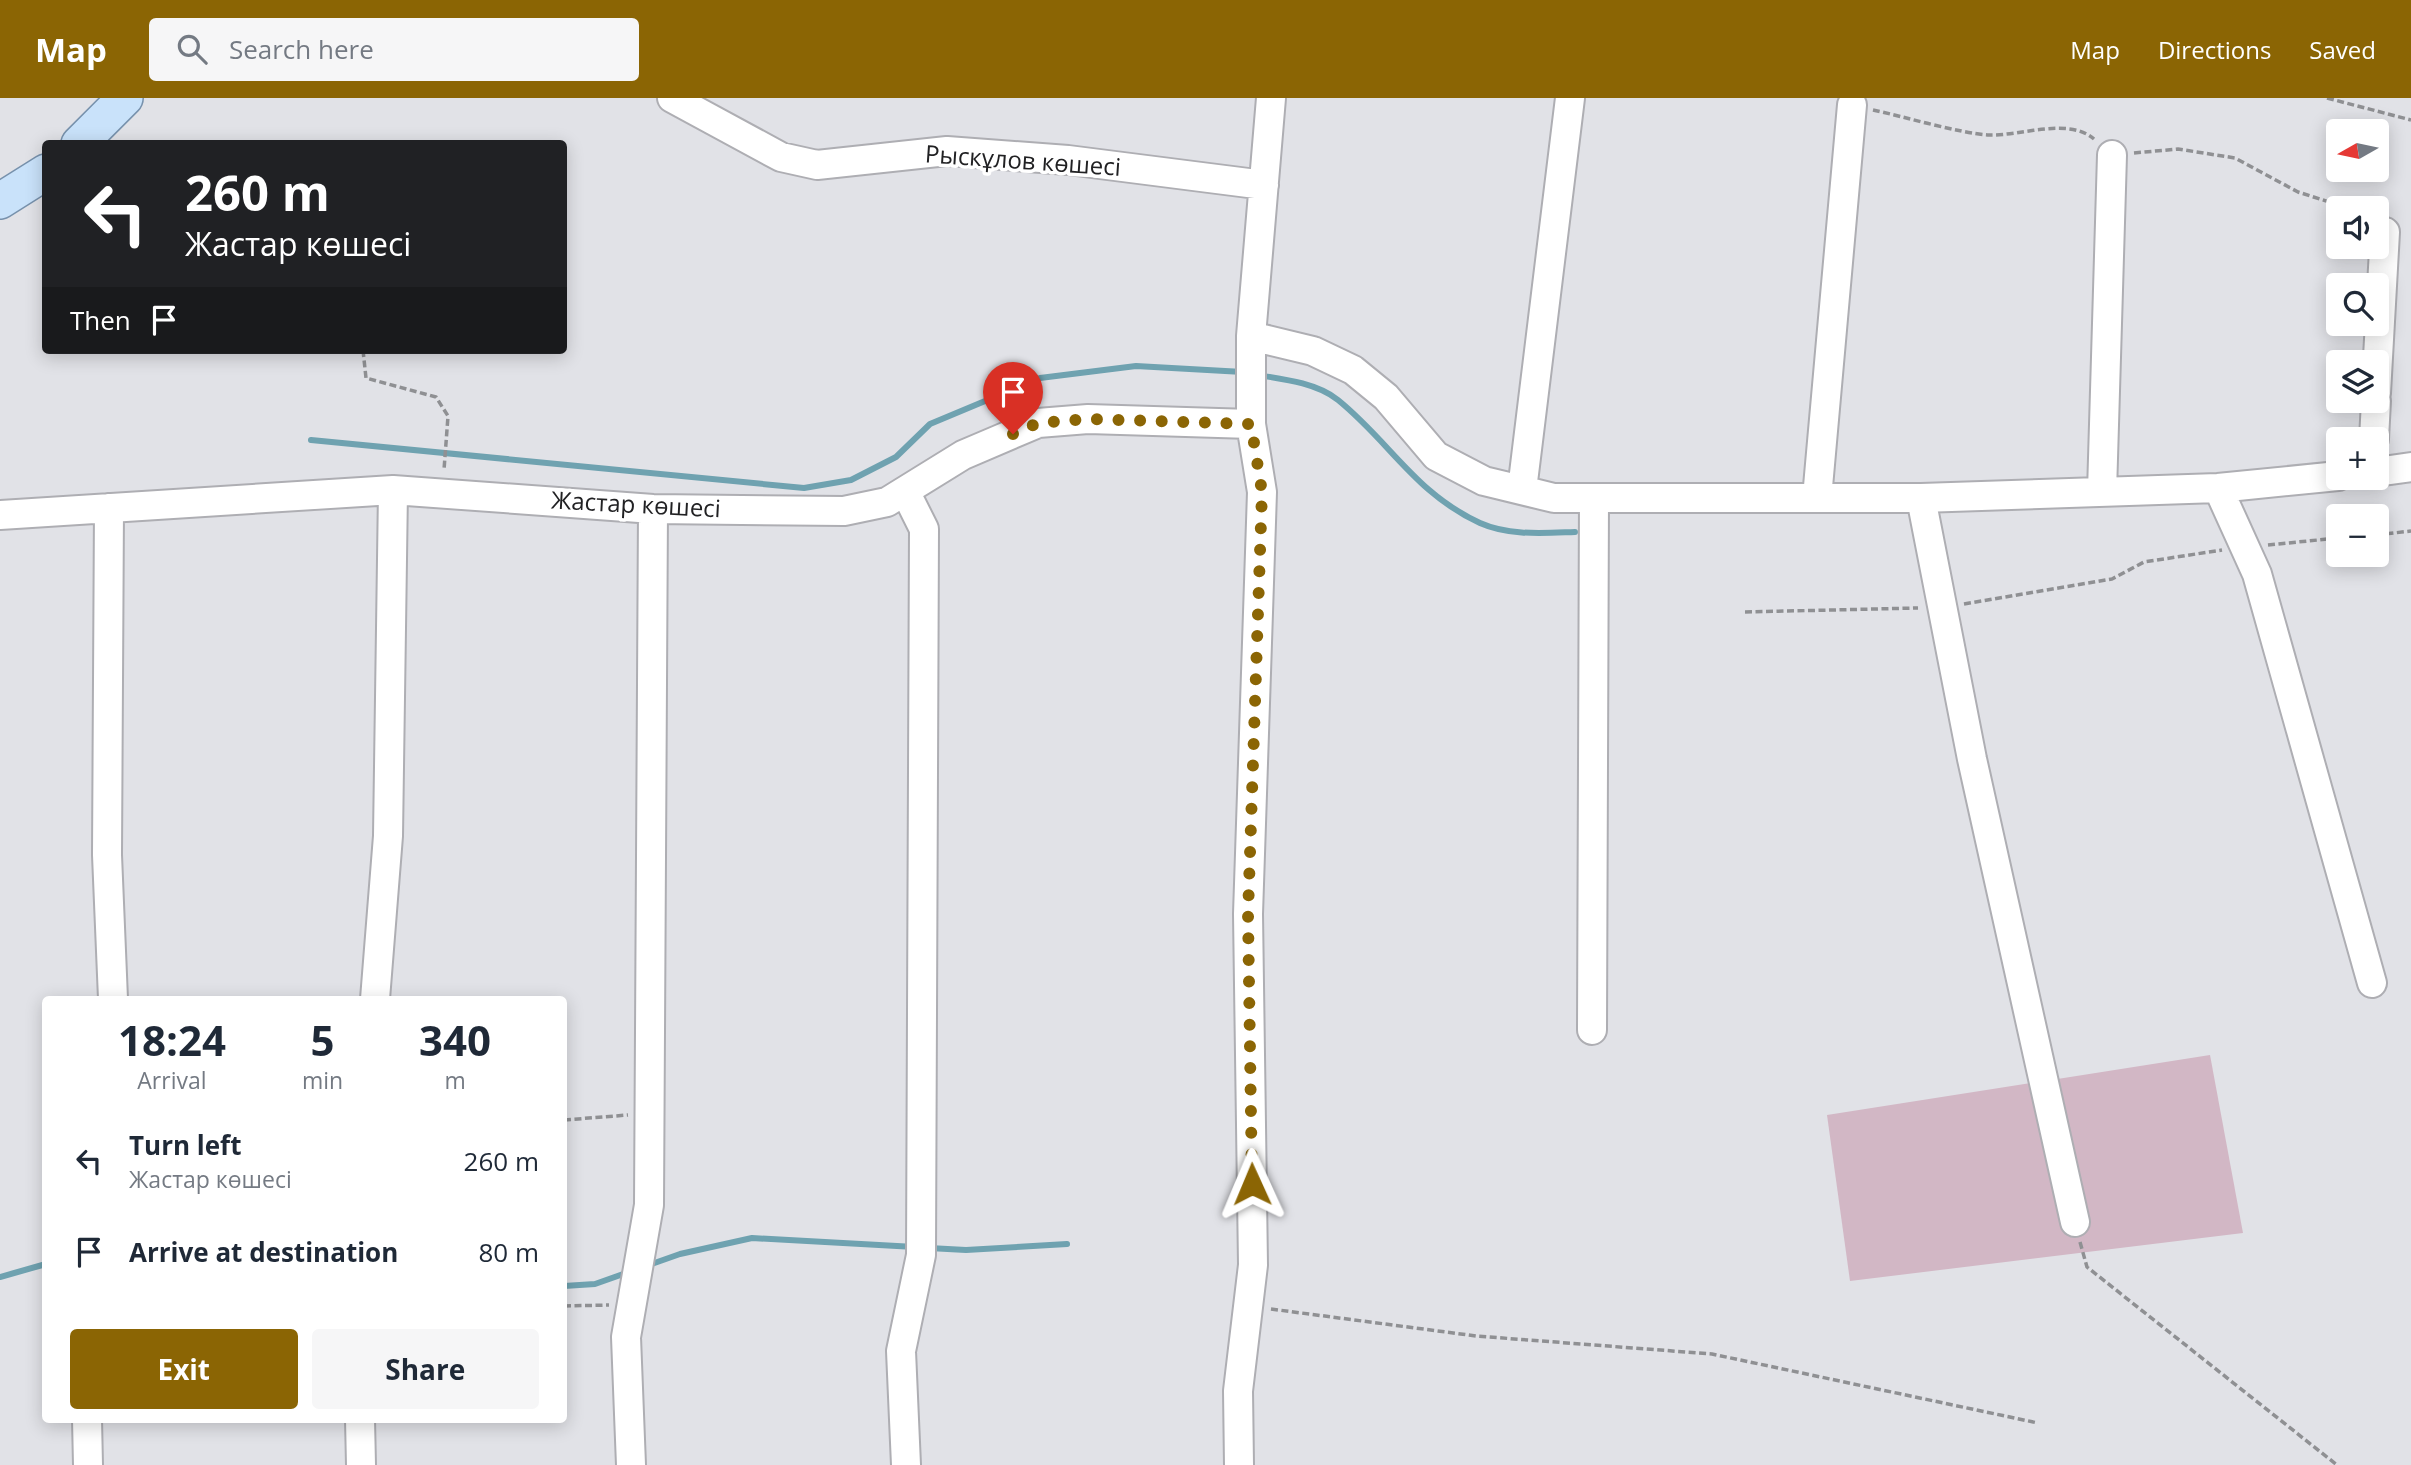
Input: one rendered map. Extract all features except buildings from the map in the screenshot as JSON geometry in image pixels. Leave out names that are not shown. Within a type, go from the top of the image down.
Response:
[{"type":"main road","points":[[83,140],[125,98]]},
{"type":"main road","points":[[2,197],[42,174]]},
{"type":"street","name":"Рыскұлов көшесі","points":[[672,98],[781,156],[817,165],[947,151],[1069,160],[1264,185]]},
{"type":"street","points":[[1239,1465],[1238,1391],[1253,1265],[1248,914],[1262,492],[1251,424],[1251,336],[1271,98]]},
{"type":"street","points":[[1522,490],[1570,98]]},
{"type":"street","points":[[1817,498],[1852,105]]},
{"type":"street","points":[[2102,492],[2112,155]]},
{"type":"street","points":[[2378,350],[2383,259]]},
{"type":"street","points":[[1251,336],[1313,351],[1353,370],[1385,397],[1436,456],[1484,481],[1554,498],[1921,498],[2218,488],[2326,477]]},
{"type":"street","name":"Жастар көшесі","points":[[0,515],[393,490],[653,509],[844,512],[887,502],[963,456],[1038,423],[1088,419],[1251,424]]},
{"type":"street","points":[[2389,470],[2411,467]]},
{"type":"street","points":[[2218,488],[2257,575],[2372,983]]},
{"type":"street","points":[[375,996],[388,836],[393,490]]},
{"type":"street","points":[[905,491],[924,529],[921,1255],[901,1351],[906,1465]]},
{"type":"street","points":[[1592,1030],[1594,498]]},
{"type":"street","points":[[1921,498],[1972,759],[2075,1222]]},
{"type":"street","points":[[109,508],[107,855],[113,996]]},
{"type":"street","points":[[631,1465],[626,1337],[649,1205],[653,509]]},
{"type":"street","points":[[87,1423],[88,1465]]},
{"type":"street","points":[[360,1423],[362,1465]]},
{"type":"path","points":[[2327,98],[2411,120]]},
{"type":"path","points":[[363,354],[366,378],[436,397],[448,416],[442,493]]},
{"type":"path","points":[[2389,534],[2411,531]]},
{"type":"path","points":[[1745,612],[1942,608],[2112,579],[2144,562],[2244,547],[2326,539]]},
{"type":"path","points":[[567,1120],[624,1117],[650,1108]]},
{"type":"path","points":[[2075,1222],[2087,1267],[2337,1465]]},
{"type":"path","points":[[567,1306],[632,1305]]},
{"type":"path","points":[[1248,1306],[1476,1336],[1712,1354],[2038,1423]]},
{"type":"shaded area","points":[[2210,1055],[2243,1233],[1850,1281],[1827,1115]]},
{"type":"waterway","points":[[311,440],[804,488],[851,480],[896,457],[930,424],[1040,378],[1136,366],[1243,372]]},
{"type":"waterway","points":[[1257,375],[1299,383],[1330,394],[1356,416],[1420,482],[1457,511],[1480,523],[1515,532],[1575,532]]},
{"type":"waterway","points":[[646,1266],[680,1254],[752,1238],[915,1247]]},
{"type":"waterway","points":[[929,1248],[966,1250],[1067,1244]]},
{"type":"waterway","points":[[0,1277],[42,1265]]},
{"type":"waterway","points":[[567,1286],[595,1284],[629,1272]]},
{"type":"route","points":[[1013,434],[1038,423],[1088,419],[1251,424],[1262,492],[1248,914],[1252,1184]]}]
